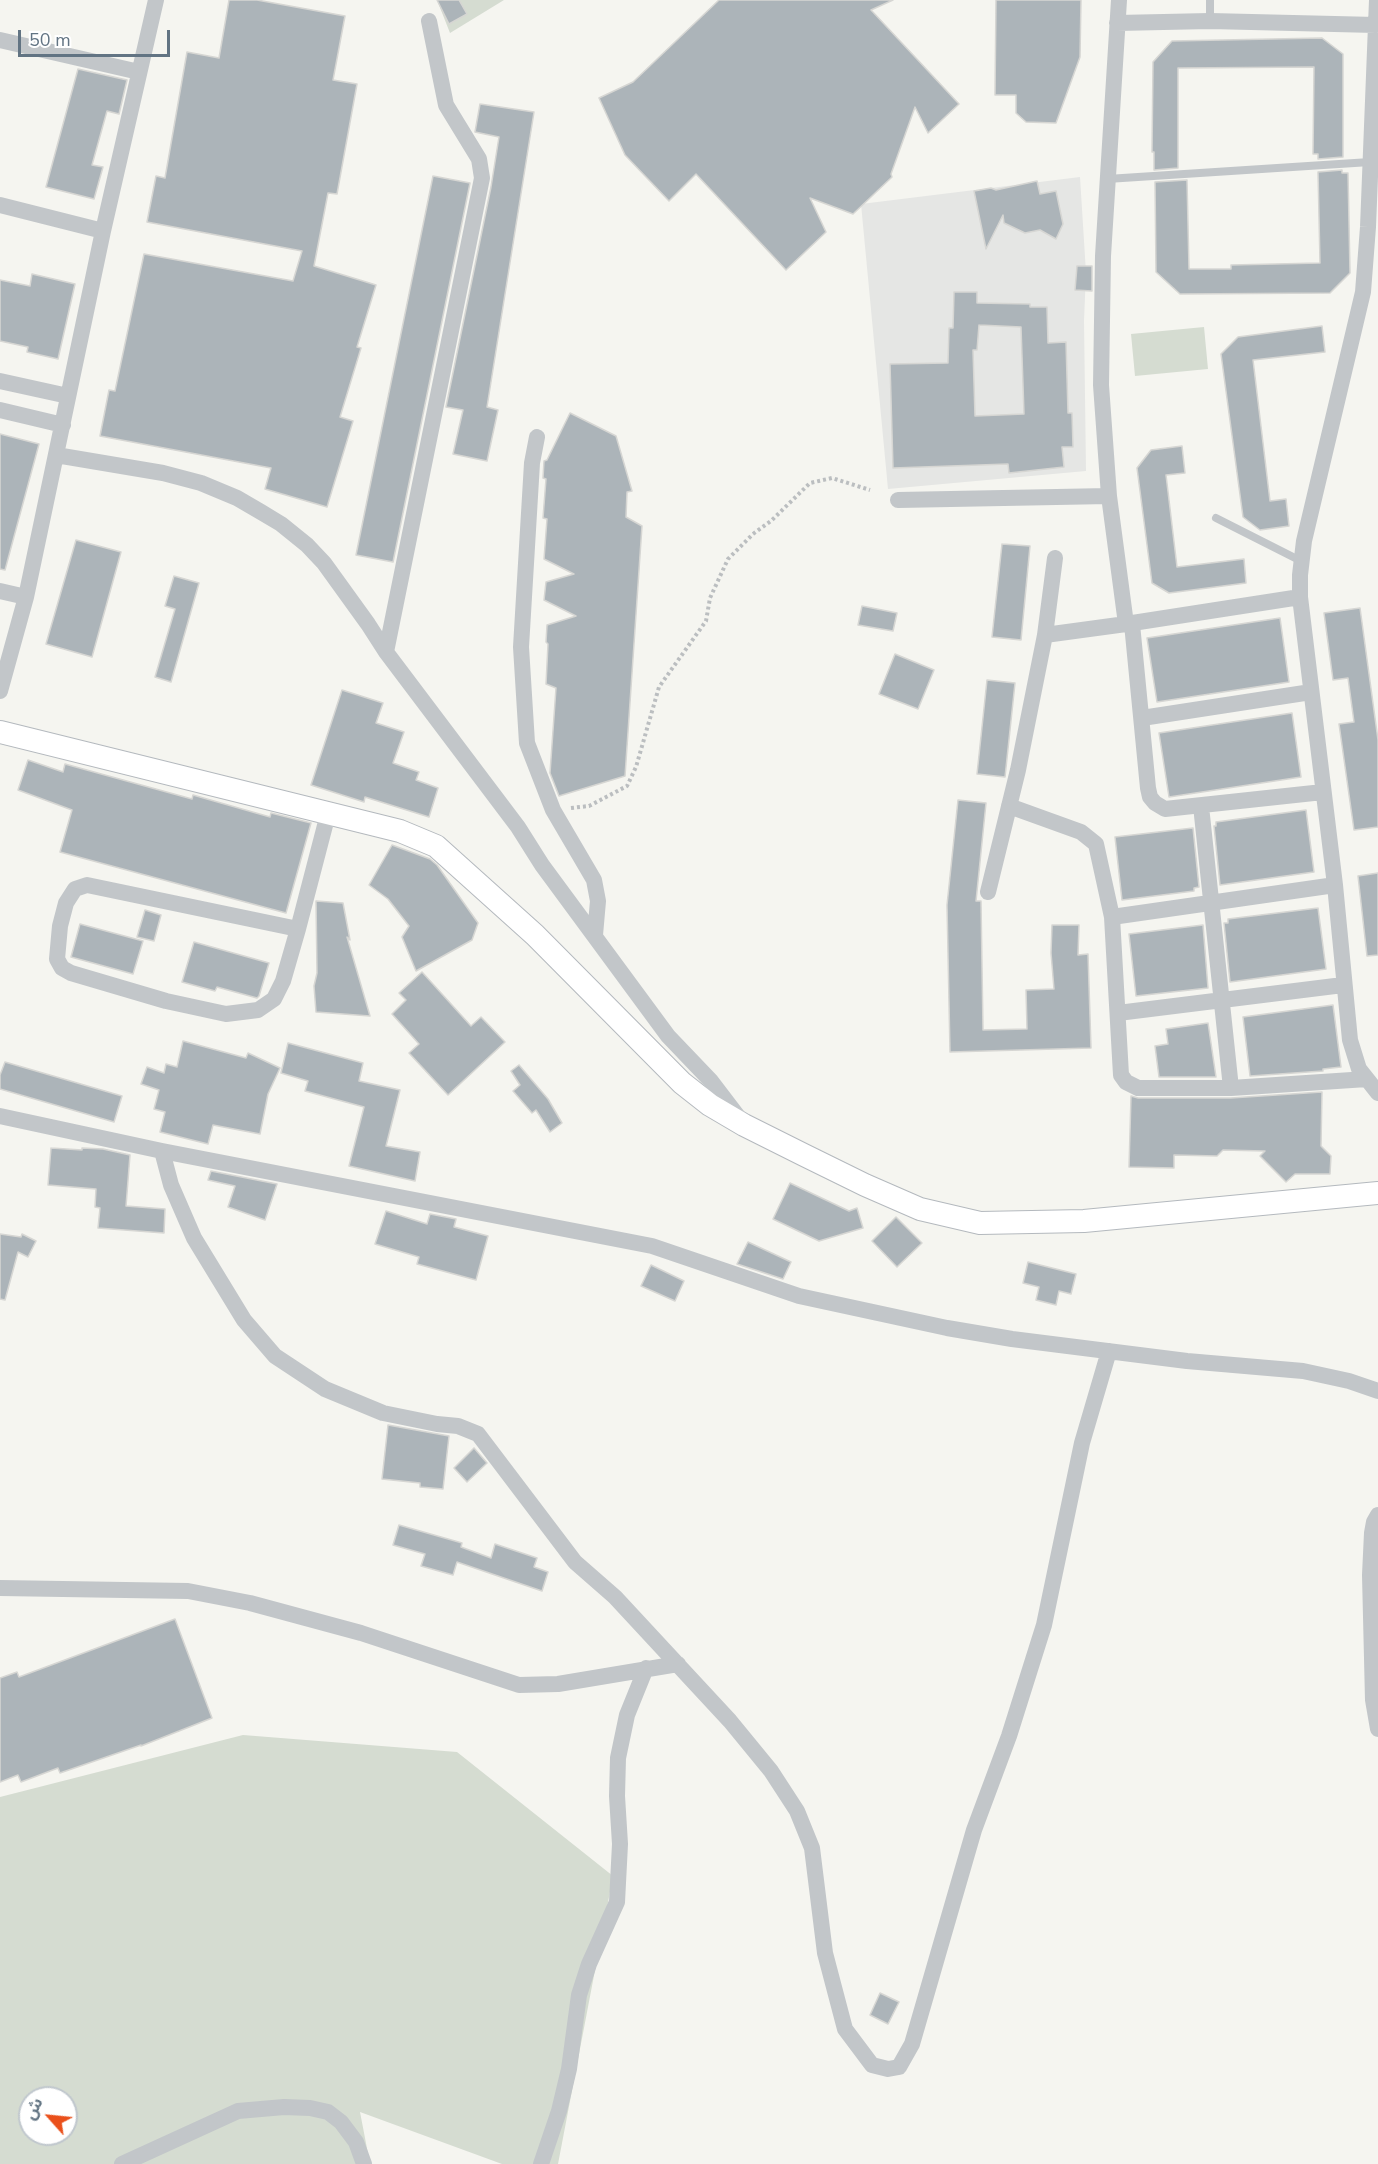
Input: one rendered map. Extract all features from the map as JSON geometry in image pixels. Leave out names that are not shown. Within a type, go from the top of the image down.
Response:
[{"type":"street","points":[[0,691],[26,597],[103,231],[156,0]]},
{"type":"street","points":[[1119,0],[1103,256],[1101,385],[1108,496],[1129,624],[1150,797],[1159,807],[1165,809],[1323,792]]},
{"type":"street","points":[[1377,0],[1368,227],[1363,292],[1306,532],[1301,561],[1300,597],[1335,885],[1343,985],[1354,1055],[1359,1069],[1378,1093]]},
{"type":"street","points":[[386,652],[482,178],[478,159],[446,105],[429,21]]},
{"type":"street","points":[[1117,23],[1210,21],[1376,25]]},
{"type":"street","points":[[0,40],[139,72]]},
{"type":"street","points":[[0,205],[103,231]]},
{"type":"street","points":[[0,381],[68,396]]},
{"type":"street","points":[[0,410],[63,425]]},
{"type":"street","points":[[537,437],[532,463],[521,647],[527,743],[553,810],[594,880],[598,901],[595,935]]},
{"type":"street","points":[[56,455],[186,478],[216,489],[281,524],[316,554],[386,652],[518,827],[542,865],[668,1036],[711,1081],[744,1125]]},
{"type":"street","points":[[897,500],[1108,496]]},
{"type":"street","points":[[988,892],[1009,806],[1045,635],[1056,558]]},
{"type":"street","points":[[0,591],[26,597]]},
{"type":"street","points":[[1045,635],[1300,597]]},
{"type":"street","points":[[1142,718],[1311,692]]},
{"type":"street","points":[[0,732],[400,831],[436,846],[535,935],[682,1083],[710,1105],[744,1125],[865,1185],[921,1209],[980,1223],[1084,1221],[1378,1193]]},
{"type":"street","points":[[1009,806],[1081,832],[1093,840],[1101,858],[1112,917],[1121,1075],[1132,1086],[1138,1088],[1231,1088],[1367,1080]]},
{"type":"street","points":[[1201,806],[1231,1088]]},
{"type":"street","points":[[298,929],[87,885],[75,889],[66,903],[60,926],[57,959],[62,968],[71,973],[165,1001],[226,1014],[258,1010],[274,999],[283,981],[298,929],[328,814]]},
{"type":"street","points":[[1112,917],[1335,885]]},
{"type":"street","points":[[1118,1013],[1343,985]]},
{"type":"street","points":[[0,1116],[162,1151],[652,1246],[799,1296],[947,1328],[1012,1339],[1220,1365],[1311,1372],[1378,1391]]},
{"type":"street","points":[[162,1151],[171,1185],[194,1238],[244,1320],[275,1356],[325,1389],[383,1413],[458,1426],[478,1434],[575,1562],[615,1597],[730,1721],[764,1762],[797,1811],[812,1848],[825,1953],[845,2029],[872,2065],[888,2069],[899,2067],[912,2044],[922,2016],[974,1830],[1009,1736],[1044,1625],[1082,1443],[1109,1351]]},
{"type":"street","points":[[1378,1515],[1372,1533],[1370,1575],[1373,1700],[1378,1728]]},
{"type":"street","points":[[0,1588],[188,1591],[250,1603],[361,1633],[519,1685],[558,1684],[678,1664]]},
{"type":"street","points":[[541,2164],[560,2111],[569,2069],[579,1995],[617,1902],[620,1844],[616,1796],[618,1758],[627,1715],[646,1668]]},
{"type":"street","points":[[122,2164],[238,2111],[284,2107],[310,2108],[328,2112],[341,2122],[356,2142],[364,2164]]},
{"type":"lane","points":[[1210,0],[1210,21]]},
{"type":"lane","points":[[1107,179],[1370,162]]},
{"type":"lane","points":[[1216,518],[1301,561]]},
{"type":"path","points":[[553,810],[590,806],[627,786],[636,767],[659,687],[706,621],[710,598],[728,559],[810,483],[832,478],[870,490]]},
{"type":"shaded area","points":[[437,0],[504,0],[450,33]]},
{"type":"shaded area","points":[[1080,177],[1086,273],[1084,321],[1086,471],[888,489],[861,204]]},
{"type":"shaded area","points":[[1204,327],[1208,369],[1135,376],[1131,334]]},
{"type":"shaded area","points":[[243,1735],[457,1752],[613,1876],[558,2164],[502,2164],[360,2112],[370,2164],[0,2164],[0,1797]]},
{"type":"building","points":[[229,0],[257,0],[345,16],[333,80],[357,84],[337,194],[328,193],[314,266],[376,285],[357,347],[361,348],[340,417],[353,421],[327,507],[265,489],[271,468],[100,436],[109,390],[115,391],[144,254],[293,281],[302,251],[147,222],[156,176],[165,178],[187,52],[219,58]]},
{"type":"building","points":[[437,0],[459,0],[467,14],[449,24]]},
{"type":"building","points":[[719,0],[893,0],[871,10],[959,104],[928,133],[915,107],[891,174],[892,177],[853,214],[810,198],[826,232],[786,270],[696,174],[669,201],[625,155],[599,98],[633,82]]},
{"type":"building","points":[[996,0],[1081,0],[1080,57],[1056,123],[1026,122],[1016,113],[1016,95],[995,95]]},
{"type":"building","points":[[1322,38],[1343,54],[1343,157],[1318,159],[1318,154],[1313,154],[1314,67],[1178,68],[1178,168],[1154,170],[1154,152],[1152,152],[1153,62],[1172,41]]},
{"type":"building","points":[[78,69],[127,80],[119,114],[107,111],[92,165],[103,167],[94,199],[46,187]]},
{"type":"building","points":[[480,104],[534,112],[487,407],[498,410],[487,461],[453,454],[463,410],[446,407],[499,137],[475,132]]},
{"type":"building","points":[[1342,170],[1342,173],[1348,173],[1350,273],[1330,293],[1180,294],[1156,272],[1155,182],[1187,180],[1189,269],[1231,269],[1231,265],[1320,263],[1318,172]]},
{"type":"building","points":[[433,176],[470,183],[393,562],[356,555]]},
{"type":"building","points":[[1037,181],[1040,194],[1056,191],[1063,224],[1056,239],[1040,230],[1025,233],[1004,223],[1003,215],[986,249],[974,191],[991,188],[996,190]]},
{"type":"building","points":[[1077,266],[1092,266],[1092,291],[1075,290]]},
{"type":"building","points":[[32,274],[75,284],[58,359],[27,352],[28,347],[0,341],[0,280],[30,286]]},
{"type":"building","points":[[954,292],[977,292],[977,303],[1030,304],[1030,307],[1047,307],[1048,343],[1066,342],[1068,413],[1072,413],[1073,447],[1062,447],[1064,467],[1009,473],[1008,464],[893,468],[890,364],[948,363],[949,328],[953,328]],"holes":[[[979,325],[1021,327],[1024,414],[975,416],[973,350],[977,350]]]},
{"type":"building","points":[[1322,326],[1325,352],[1253,360],[1270,501],[1286,499],[1289,526],[1260,530],[1243,517],[1221,354],[1238,337]]},
{"type":"building","points":[[570,413],[616,436],[632,491],[627,492],[626,517],[642,526],[625,776],[559,796],[550,773],[556,688],[546,684],[547,625],[576,616],[544,600],[546,582],[574,574],[544,559],[547,519],[543,518],[546,479],[543,478],[544,461],[547,460]]},
{"type":"building","points":[[0,434],[39,444],[5,570],[0,569]]},
{"type":"building","points":[[1182,446],[1185,473],[1166,475],[1177,567],[1244,559],[1246,583],[1169,593],[1152,583],[1137,468],[1151,450]]},
{"type":"building","points":[[76,540],[121,552],[92,657],[46,644]]},
{"type":"building","points":[[1002,544],[1030,546],[1021,640],[992,637]]},
{"type":"building","points":[[174,576],[199,583],[171,682],[155,677],[175,609],[165,606]]},
{"type":"building","points":[[862,606],[897,613],[893,631],[858,625]]},
{"type":"building","points":[[1360,608],[1378,740],[1378,827],[1354,830],[1339,724],[1354,722],[1348,678],[1333,680],[1324,613]]},
{"type":"building","points":[[1280,618],[1289,682],[1157,702],[1147,638]]},
{"type":"building","points":[[895,654],[934,670],[918,709],[879,694]]},
{"type":"building","points":[[987,680],[1015,683],[1005,777],[977,774]]},
{"type":"building","points":[[342,690],[383,703],[376,723],[404,732],[393,763],[419,772],[416,780],[438,788],[429,817],[365,797],[364,802],[311,785]]},
{"type":"building","points":[[1292,713],[1301,777],[1169,797],[1159,733]]},
{"type":"building","points":[[28,760],[63,772],[65,764],[192,799],[193,795],[270,817],[271,813],[311,823],[286,913],[60,852],[72,810],[18,790]]},
{"type":"building","points":[[958,800],[986,803],[976,901],[981,901],[983,1030],[1027,1029],[1026,990],[1054,989],[1051,953],[1052,925],[1079,925],[1078,955],[1088,954],[1091,1048],[950,1052],[947,905]]},
{"type":"building","points":[[1306,810],[1314,872],[1220,885],[1214,826],[1216,822]]},
{"type":"building","points":[[1193,828],[1199,887],[1194,888],[1194,891],[1122,900],[1115,837]]},
{"type":"building","points":[[392,845],[430,859],[437,865],[478,923],[472,940],[416,971],[402,937],[409,926],[388,899],[369,885]]},
{"type":"building","points":[[1378,873],[1378,955],[1367,956],[1358,876]]},
{"type":"building","points":[[316,901],[343,903],[350,940],[347,937],[370,1016],[316,1012],[314,986],[317,973]]},
{"type":"building","points":[[1318,908],[1326,969],[1230,982],[1224,923],[1228,923],[1228,919]]},
{"type":"building","points":[[145,910],[161,915],[154,941],[137,937]]},
{"type":"building","points":[[80,924],[143,941],[133,974],[71,957]]},
{"type":"building","points":[[1203,925],[1208,988],[1136,996],[1129,934]]},
{"type":"building","points":[[194,942],[269,963],[259,996],[257,998],[217,987],[215,991],[182,982]]},
{"type":"building","points":[[422,972],[471,1026],[481,1017],[505,1042],[448,1095],[409,1053],[419,1044],[392,1014],[406,1000],[399,993]]},
{"type":"building","points":[[1333,1005],[1341,1067],[1323,1069],[1323,1071],[1250,1076],[1243,1017]]},
{"type":"building","points":[[1208,1023],[1216,1077],[1159,1077],[1155,1046],[1168,1044],[1166,1029]]},
{"type":"building","points":[[183,1041],[246,1058],[248,1053],[280,1068],[268,1094],[260,1134],[213,1125],[208,1144],[160,1132],[165,1112],[154,1109],[159,1090],[141,1084],[147,1067],[164,1073],[166,1064],[177,1067]]},
{"type":"building","points":[[288,1043],[363,1063],[359,1081],[400,1090],[386,1146],[420,1152],[415,1181],[349,1166],[364,1107],[305,1091],[308,1081],[281,1073]]},
{"type":"building","points":[[5,1062],[122,1096],[114,1122],[0,1089],[0,1075]]},
{"type":"building","points":[[519,1065],[548,1099],[562,1123],[550,1132],[536,1110],[532,1113],[513,1091],[520,1085],[511,1071]]},
{"type":"building","points":[[1322,1092],[1321,1146],[1331,1156],[1330,1174],[1295,1174],[1286,1182],[1260,1156],[1265,1151],[1223,1150],[1217,1156],[1174,1155],[1174,1168],[1129,1167],[1131,1096],[1138,1098],[1231,1098]]},
{"type":"building","points":[[51,1148],[103,1149],[130,1155],[126,1206],[165,1209],[164,1233],[98,1228],[100,1208],[95,1207],[96,1189],[48,1185]]},
{"type":"building","points":[[211,1171],[277,1184],[265,1220],[228,1207],[235,1186],[208,1180]]},
{"type":"building","points":[[790,1183],[849,1211],[857,1208],[863,1228],[819,1241],[773,1219]]},
{"type":"building","points":[[386,1211],[427,1224],[430,1214],[456,1219],[454,1227],[488,1236],[476,1280],[417,1264],[419,1257],[375,1244]]},
{"type":"building","points":[[896,1217],[922,1243],[897,1267],[872,1241]]},
{"type":"building","points":[[0,1234],[21,1237],[22,1234],[36,1241],[28,1257],[18,1252],[5,1300],[0,1299]]},
{"type":"building","points":[[748,1242],[791,1262],[783,1279],[737,1264]]},
{"type":"building","points":[[1028,1262],[1076,1274],[1071,1294],[1059,1291],[1056,1305],[1036,1300],[1039,1287],[1023,1283]]},
{"type":"building","points":[[651,1265],[684,1281],[675,1301],[641,1286]]},
{"type":"building","points":[[388,1425],[449,1436],[443,1489],[420,1487],[420,1483],[382,1479]]},
{"type":"building","points":[[474,1448],[487,1463],[467,1482],[454,1468]]},
{"type":"building","points":[[399,1525],[462,1543],[461,1547],[491,1558],[495,1544],[537,1558],[534,1567],[548,1572],[542,1591],[457,1562],[453,1575],[421,1566],[425,1554],[393,1545]]},
{"type":"building","points":[[175,1619],[212,1718],[141,1746],[60,1773],[58,1768],[21,1782],[18,1775],[0,1782],[0,1678],[17,1672],[19,1677]]},
{"type":"building","points":[[880,1993],[899,2002],[888,2024],[870,2015]]}]
